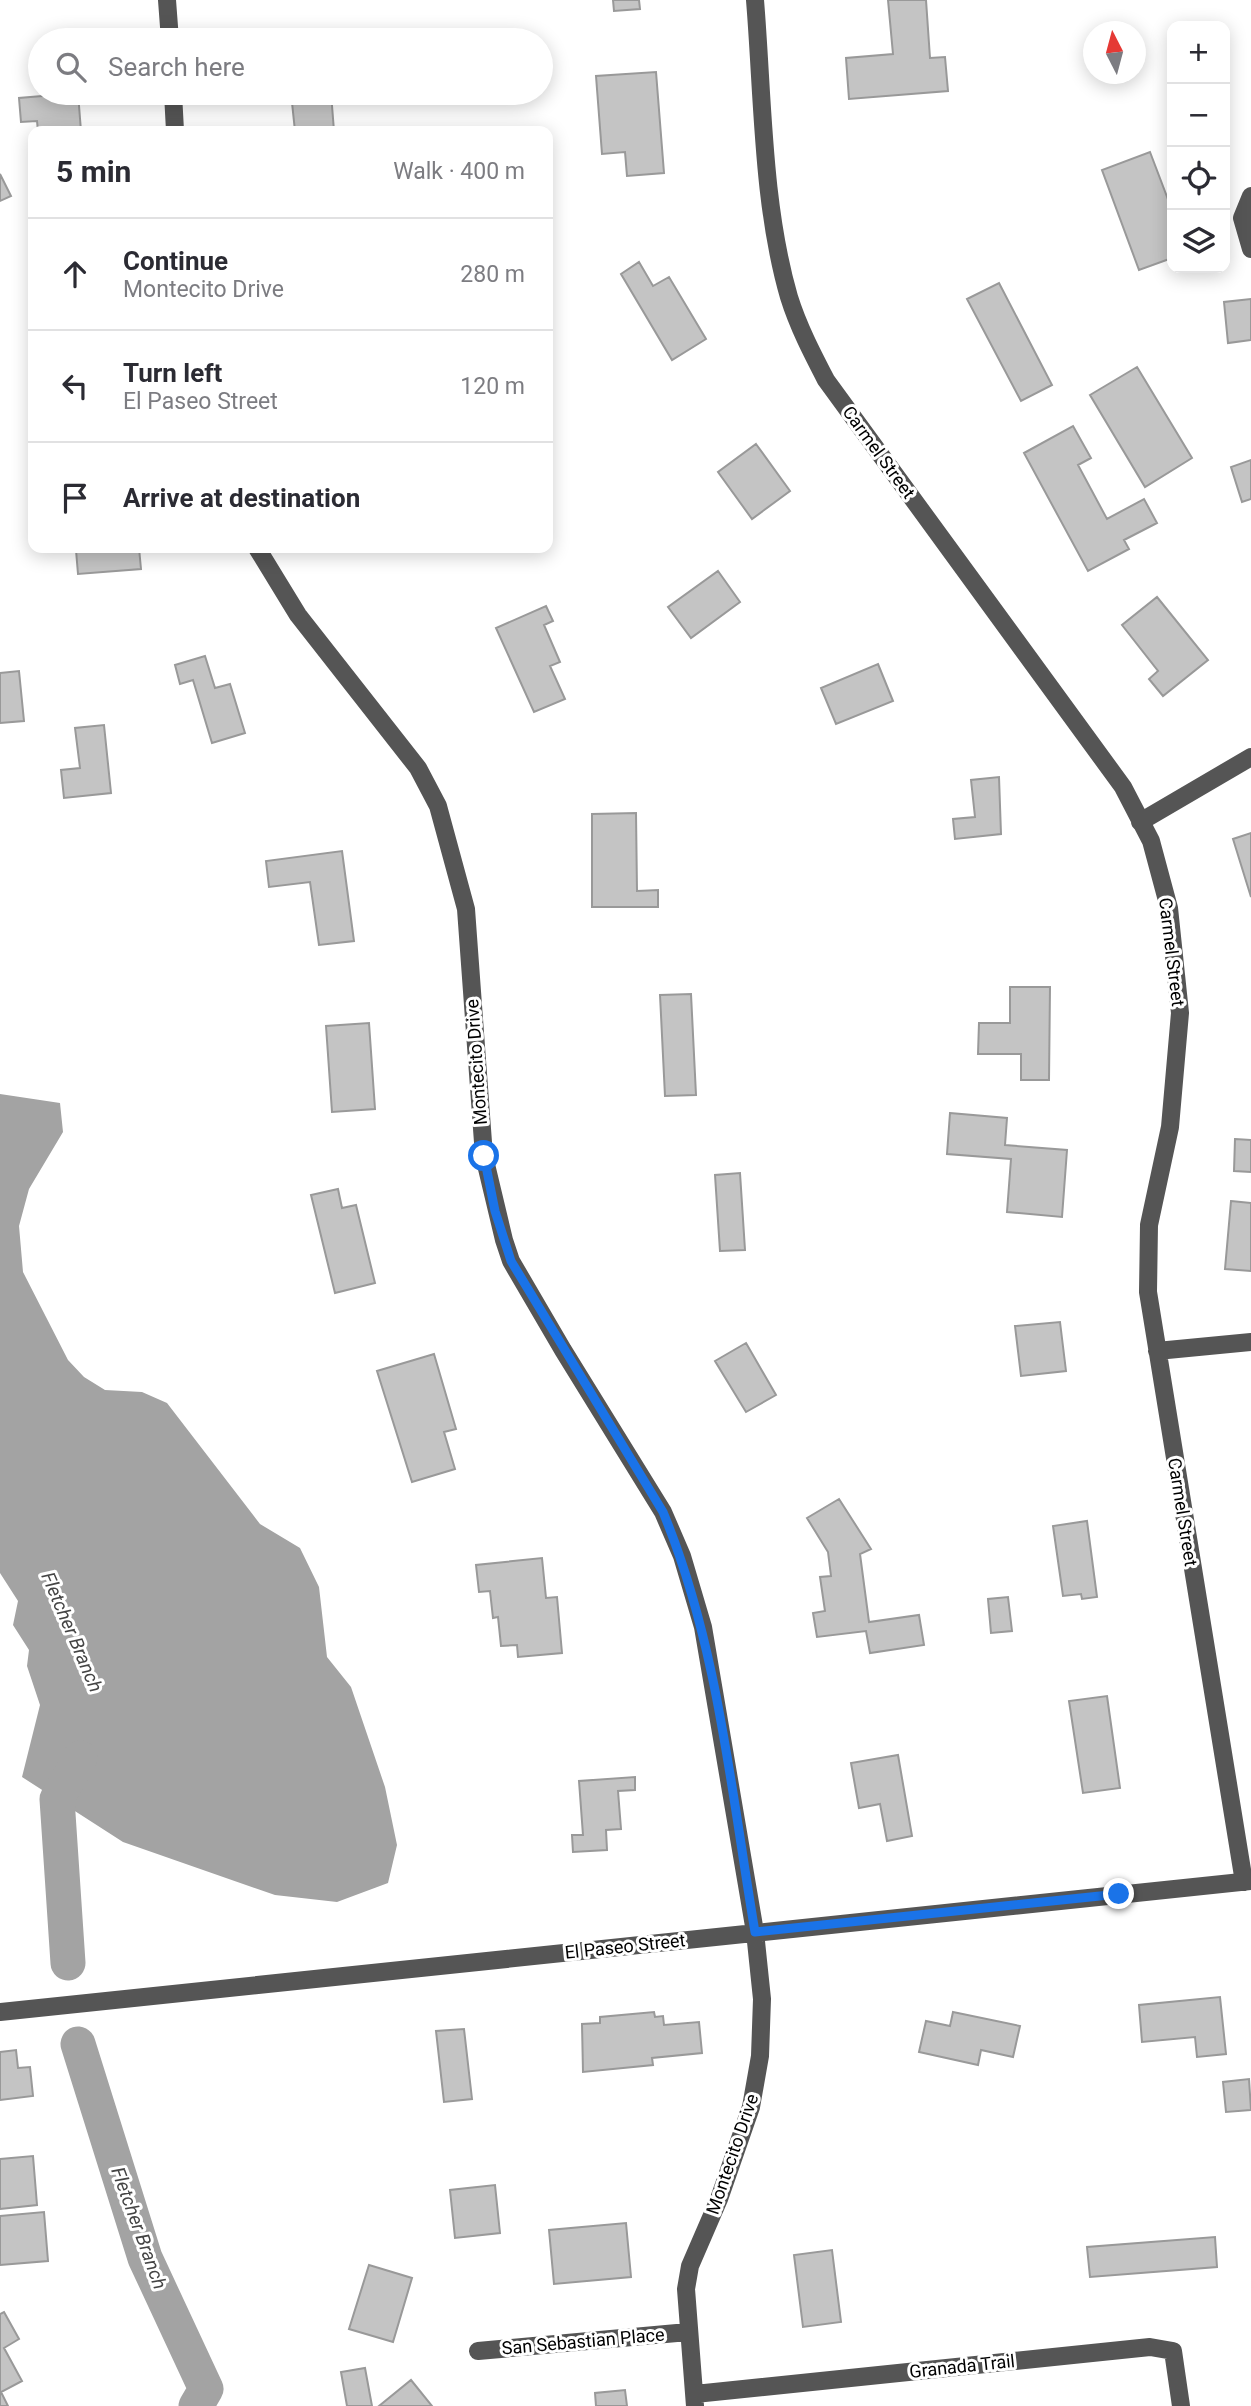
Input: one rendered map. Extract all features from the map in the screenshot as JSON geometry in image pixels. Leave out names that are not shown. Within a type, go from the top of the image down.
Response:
[{"type":"street","points":[[167,0],[169,28]]},
{"type":"street","name":"Carmel Street","points":[[755,0],[774,230],[790,298],[805,339],[826,380],[1123,787],[1151,841],[1169,908],[1180,1013],[1170,1127],[1149,1225],[1148,1292],[1247,1882]]},
{"type":"street","points":[[174,105],[175,126]]},
{"type":"street","points":[[1251,196],[1242,218],[1251,249]]},
{"type":"street","name":"Montecito Drive","points":[[260,553],[298,615],[418,768],[438,806],[466,909],[477,1097],[484,1156],[495,1211],[511,1261],[663,1512],[682,1556],[703,1627],[755,1932],[762,1999],[760,2056],[751,2106],[719,2200],[690,2266],[686,2289],[695,2400]]},
{"type":"street","points":[[1140,822],[1251,757]]},
{"type":"street","points":[[1157,1351],[1251,1342]]},
{"type":"street","name":"El Paseo Street","points":[[0,2012],[1247,1882]]},
{"type":"street","name":"San Sebastian Place","points":[[478,2351],[688,2332]]},
{"type":"street","name":"Granada Trail","points":[[695,2400],[1150,2347],[1173,2351],[1181,2406]]},
{"type":"water","points":[[0,1094],[60,1103],[63,1132],[29,1189],[19,1226],[23,1272],[68,1360],[84,1377],[105,1390],[142,1392],[167,1403],[260,1524],[300,1548],[319,1587],[327,1657],[351,1687],[385,1787],[397,1845],[388,1883],[337,1902],[275,1895],[123,1842],[22,1777],[40,1705],[27,1666],[29,1650],[13,1625],[18,1601],[0,1573]]},
{"type":"building","points":[[613,0],[639,0],[640,9],[614,11]]},
{"type":"building","points":[[888,0],[926,0],[930,58],[945,57],[948,91],[849,99],[846,58],[893,54]]},
{"type":"building","points":[[656,72],[664,173],[627,176],[625,152],[602,154],[596,76]]},
{"type":"building","points":[[28,97],[28,105],[79,105],[81,126],[38,126],[37,121],[21,122],[19,98]]},
{"type":"building","points":[[292,105],[332,105],[334,126],[294,126]]},
{"type":"building","points":[[1150,152],[1167,197],[1167,260],[1139,270],[1102,170]]},
{"type":"building","points":[[0,174],[11,196],[0,201]]},
{"type":"building","points":[[639,262],[653,286],[669,277],[706,339],[672,360],[621,274]]},
{"type":"building","points":[[999,283],[1052,385],[1021,401],[967,299]]},
{"type":"building","points":[[1251,299],[1251,340],[1228,343],[1224,302]]},
{"type":"building","points":[[1137,367],[1192,458],[1145,487],[1090,395]]},
{"type":"building","points":[[1073,426],[1091,458],[1078,465],[1107,519],[1144,499],[1157,523],[1124,540],[1129,549],[1088,571],[1024,453]]},
{"type":"building","points":[[756,444],[790,491],[752,519],[718,472]]},
{"type":"building","points":[[1251,460],[1251,499],[1242,502],[1231,467]]},
{"type":"building","points":[[76,553],[139,553],[141,569],[78,574]]},
{"type":"building","points":[[718,571],[740,602],[691,638],[668,607]]},
{"type":"building","points":[[1157,597],[1208,660],[1163,696],[1149,679],[1158,671],[1122,625]]},
{"type":"building","points":[[546,606],[553,621],[544,625],[560,662],[550,666],[565,699],[534,712],[496,628]]},
{"type":"building","points":[[205,656],[215,688],[230,684],[245,733],[212,743],[193,680],[180,684],[175,665]]},
{"type":"building","points":[[878,664],[893,701],[836,724],[821,688]]},
{"type":"building","points":[[19,671],[24,721],[0,723],[0,673]]},
{"type":"building","points":[[104,725],[111,793],[64,798],[61,770],[80,768],[75,728]]},
{"type":"building","points":[[999,777],[1001,834],[955,839],[953,819],[975,817],[971,780]]},
{"type":"building","points":[[636,813],[637,891],[658,890],[658,907],[592,907],[592,814]]},
{"type":"building","points":[[1251,833],[1251,897],[1233,839]]},
{"type":"building","points":[[342,851],[354,941],[319,945],[310,882],[269,887],[266,861]]},
{"type":"building","points":[[1010,987],[1050,987],[1049,1080],[1021,1080],[1021,1054],[978,1054],[979,1023],[1010,1023]]},
{"type":"building","points":[[691,994],[696,1095],[665,1096],[660,995]]},
{"type":"building","points":[[369,1023],[375,1109],[332,1112],[326,1026]]},
{"type":"building","points":[[950,1113],[1007,1118],[1005,1145],[1067,1150],[1062,1217],[1007,1212],[1011,1159],[947,1154]]},
{"type":"building","points":[[1235,1139],[1251,1140],[1251,1172],[1234,1171]]},
{"type":"building","points":[[740,1173],[745,1250],[720,1251],[715,1175]]},
{"type":"building","points":[[338,1189],[342,1208],[356,1205],[375,1283],[335,1293],[311,1195]]},
{"type":"building","points":[[1231,1201],[1251,1203],[1251,1271],[1225,1269]]},
{"type":"building","points":[[1060,1322],[1066,1371],[1021,1376],[1015,1326]]},
{"type":"building","points":[[746,1343],[776,1395],[746,1412],[715,1361]]},
{"type":"building","points":[[434,1354],[456,1429],[444,1432],[455,1469],[412,1482],[377,1371]]},
{"type":"building","points":[[839,1499],[871,1549],[860,1554],[869,1622],[919,1615],[924,1645],[870,1653],[866,1631],[817,1637],[813,1613],[825,1611],[820,1577],[831,1576],[828,1552],[807,1518]]},
{"type":"building","points":[[1087,1521],[1097,1597],[1082,1599],[1081,1594],[1063,1596],[1053,1526]]},
{"type":"building","points":[[542,1558],[546,1598],[557,1597],[562,1653],[518,1657],[517,1645],[501,1646],[498,1617],[493,1618],[490,1591],[479,1592],[476,1565]]},
{"type":"building","points":[[1008,1597],[1012,1631],[991,1633],[988,1599]]},
{"type":"building","points":[[1107,1696],[1120,1788],[1083,1793],[1069,1701]]},
{"type":"building","points":[[898,1755],[912,1836],[887,1841],[880,1804],[859,1808],[851,1763]]},
{"type":"building","points":[[635,1777],[635,1790],[618,1791],[621,1829],[606,1830],[607,1850],[573,1852],[572,1835],[583,1835],[579,1781]]},
{"type":"building","points":[[1220,1997],[1226,2054],[1197,2057],[1195,2037],[1142,2042],[1139,2005]]},
{"type":"building","points":[[654,2012],[655,2017],[663,2016],[664,2025],[699,2022],[702,2053],[652,2058],[653,2065],[583,2072],[582,2024],[600,2023],[600,2017]]},
{"type":"building","points":[[953,2012],[1020,2026],[1013,2057],[981,2050],[978,2065],[919,2052],[926,2021],[950,2026]]},
{"type":"building","points":[[464,2029],[472,2099],[444,2102],[436,2031]]},
{"type":"building","points":[[16,2050],[18,2068],[30,2067],[33,2096],[0,2100],[0,2052]]},
{"type":"building","points":[[1249,2079],[1251,2110],[1226,2112],[1223,2082]]},
{"type":"building","points":[[33,2156],[37,2205],[0,2209],[0,2159]]},
{"type":"building","points":[[495,2185],[500,2233],[455,2238],[450,2190]]},
{"type":"building","points":[[44,2212],[48,2261],[0,2265],[0,2216]]},
{"type":"building","points":[[626,2223],[631,2277],[554,2284],[549,2230]]},
{"type":"building","points":[[1215,2237],[1217,2267],[1090,2277],[1087,2247]]},
{"type":"building","points":[[832,2250],[841,2322],[803,2327],[794,2255]]},
{"type":"building","points":[[369,2265],[412,2278],[393,2342],[349,2329]]},
{"type":"building","points":[[4,2312],[19,2339],[4,2348],[22,2381],[1,2392],[8,2406],[0,2406],[0,2314]]},
{"type":"building","points":[[365,2368],[372,2406],[347,2406],[341,2372]]},
{"type":"building","points":[[411,2380],[432,2406],[379,2406]]},
{"type":"building","points":[[625,2390],[627,2406],[596,2406],[595,2393]]},
{"type":"waterway","name":"Fletcher Branch","points":[[68,1963],[57,1799],[80,1758]]},
{"type":"waterway","name":"Fletcher Branch","points":[[78,2044],[145,2258],[206,2389],[196,2406]]},
{"type":"route","points":[[484,1156],[495,1211],[511,1261],[663,1512],[682,1556],[703,1627],[755,1932],[1119,1894]]}]
